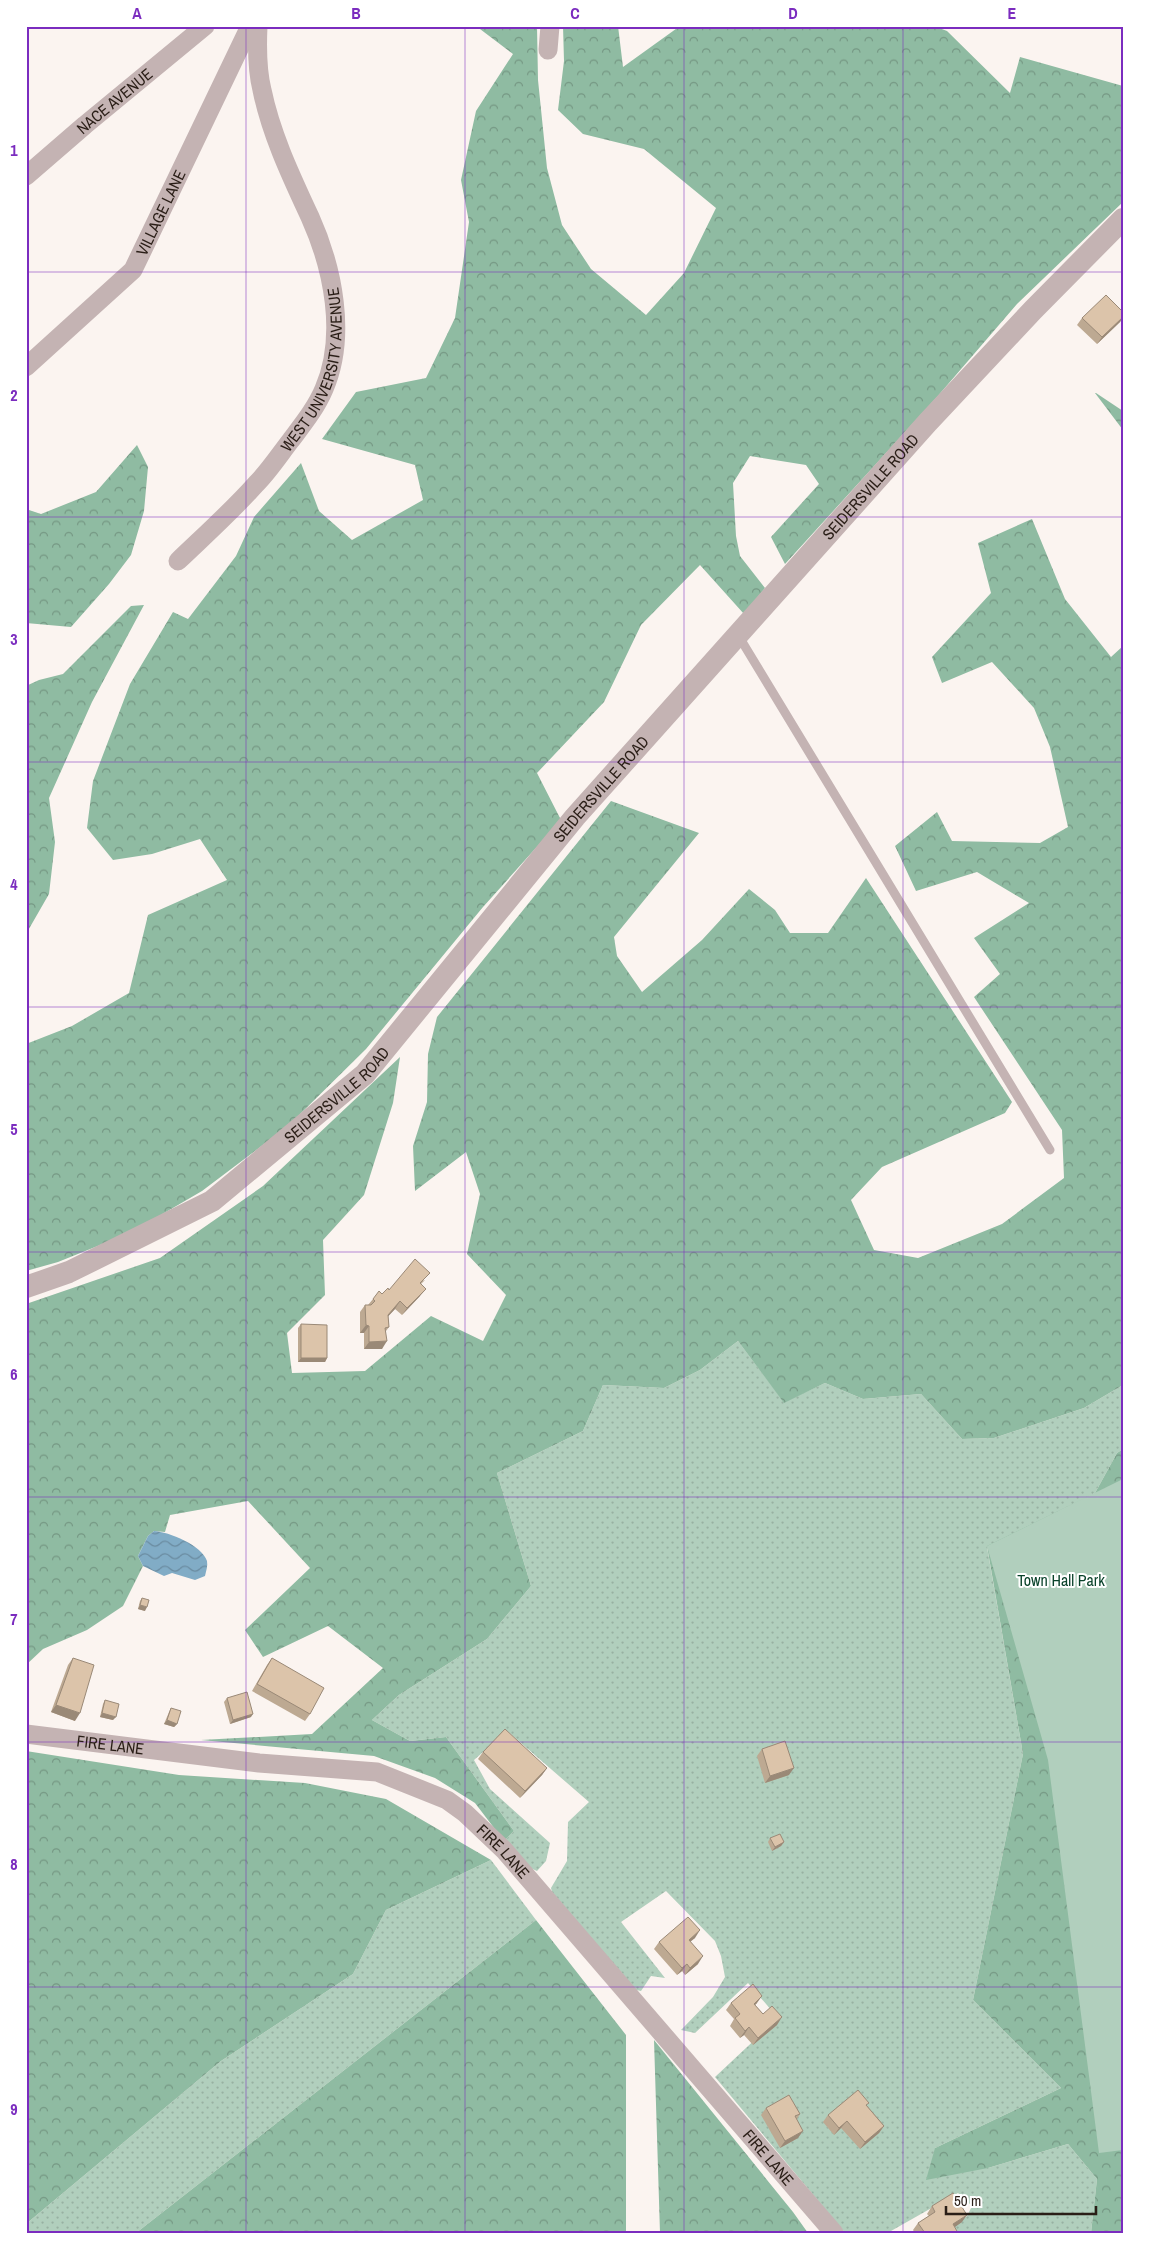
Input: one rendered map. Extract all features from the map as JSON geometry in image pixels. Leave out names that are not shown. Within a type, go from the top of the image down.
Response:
[{"type":"street","name":"NACE AVENUE","points":[[26,176],[84,125],[205,26]]},
{"type":"street","name":"VILLAGE LANE","points":[[26,367],[132,270],[250,26]]},
{"type":"street","name":"WEST UNIVERSITY AVENUE","points":[[178,561],[257,483],[279,456],[316,406],[325,388],[333,360],[334,300],[326,262],[276,137],[262,90],[257,45],[258,26]]},
{"type":"street","points":[[548,50],[550,26]]},
{"type":"street","name":"SEIDERSVILLE ROAD","points":[[26,1288],[69,1272],[212,1200],[365,1074],[575,817],[928,422],[1040,303],[1123,219]]},
{"type":"street","name":"FIRE LANE","points":[[26,1734],[250,1762],[377,1772],[447,1800],[504,1850],[834,2233]]},
{"type":"lane","points":[[738,635],[1050,1150]]},
{"type":"green space","points":[[476,26],[537,26],[538,80],[547,168],[562,225],[591,269],[646,315],[684,273],[716,208],[644,149],[583,134],[558,110],[564,61],[563,26],[618,26],[623,67],[680,26],[934,26],[947,31],[1010,93],[1020,57],[1123,86],[1123,202],[1017,304],[937,397],[785,564],[771,537],[819,484],[806,465],[750,456],[733,483],[736,536],[740,556],[765,588],[744,614],[700,565],[641,625],[604,702],[537,773],[561,820],[483,907],[366,1049],[288,1126],[202,1191],[130,1233],[58,1262],[26,1271],[26,1044],[72,1026],[129,993],[148,915],[227,880],[200,839],[152,854],[113,860],[87,828],[93,781],[130,684],[173,612],[188,619],[236,556],[254,517],[301,463],[319,511],[352,540],[423,500],[415,465],[322,439],[356,392],[426,378],[455,318],[469,222],[461,180],[476,111],[513,54]]},
{"type":"green space","points":[[1095,393],[1123,411],[1123,430]]},
{"type":"green space","points":[[137,445],[148,467],[144,511],[131,555],[109,584],[71,627],[26,623],[26,509],[41,514],[96,492]]},
{"type":"green space","points":[[1032,519],[1065,599],[1111,657],[1123,646],[1123,1385],[1084,1408],[994,1438],[962,1439],[921,1394],[863,1399],[825,1383],[784,1403],[738,1341],[700,1370],[664,1388],[603,1385],[583,1431],[497,1473],[531,1586],[487,1639],[399,1695],[372,1720],[410,1741],[446,1737],[514,1831],[504,1841],[475,1803],[435,1778],[374,1756],[201,1740],[312,1734],[383,1668],[328,1626],[263,1657],[245,1630],[310,1568],[248,1501],[170,1515],[165,1532],[154,1531],[148,1536],[138,1556],[143,1566],[123,1606],[87,1630],[43,1649],[26,1665],[26,1304],[160,1258],[263,1186],[400,1057],[393,1103],[364,1195],[323,1240],[325,1295],[287,1333],[292,1373],[365,1371],[431,1316],[483,1341],[506,1295],[467,1254],[480,1194],[466,1152],[415,1191],[413,1146],[427,1102],[428,1054],[437,1017],[611,801],[699,833],[614,937],[617,956],[642,992],[702,940],[749,889],[775,910],[790,933],[828,933],[866,878],[1012,1102],[1005,1113],[882,1167],[851,1200],[874,1250],[918,1258],[1002,1224],[1064,1178],[1062,1130],[974,997],[1000,974],[974,938],[1029,903],[977,872],[916,891],[895,846],[937,812],[952,841],[1040,843],[1068,827],[1050,747],[1034,708],[992,662],[942,683],[932,657],[991,593],[978,543]]},
{"type":"green space","points":[[144,605],[92,702],[49,798],[55,842],[49,894],[26,934],[26,686],[39,680],[63,674],[131,606]]},
{"type":"green space","points":[[738,1341],[784,1402],[825,1383],[863,1399],[921,1394],[962,1439],[994,1438],[1084,1408],[1123,1385],[1123,1449],[1117,1453],[1095,1493],[987,1547],[1023,1754],[973,2000],[1061,2088],[935,2148],[988,2168],[1068,2144],[1097,2179],[1091,2233],[944,2233],[967,2216],[972,2206],[958,2193],[891,2231],[892,2233],[845,2233],[715,2077],[778,2018],[748,1983],[695,2033],[681,2030],[713,1997],[725,1977],[721,1956],[715,1941],[666,1891],[621,1922],[665,1978],[651,1976],[641,1991],[632,1989],[555,1903],[551,1888],[567,1861],[568,1822],[589,1802],[507,1731],[474,1760],[490,1789],[550,1843],[546,1861],[537,1871],[528,1867],[504,1841],[514,1831],[446,1737],[410,1741],[372,1720],[399,1695],[487,1639],[531,1586],[497,1473],[583,1431],[603,1385],[664,1388],[700,1370]]},
{"type":"green space","points":[[1123,1449],[1123,2233],[1091,2233],[1097,2179],[1068,2144],[988,2168],[926,2180],[935,2148],[1061,2088],[973,2000],[1023,1754],[987,1546],[1095,1493],[1117,1453]]},
{"type":"green space","name":"Town Hall Park","points":[[1123,1479],[1123,2150],[1099,2153],[1048,1760],[987,1546]]},
{"type":"green space","points":[[26,1751],[179,1775],[305,1783],[386,1799],[491,1860],[386,1910],[353,1974],[221,2061],[26,2224]]},
{"type":"green space","points":[[491,1860],[536,1920],[136,2233],[26,2233],[26,2224],[221,2061],[353,1974],[386,1910]]},
{"type":"green space","points":[[536,1920],[626,2035],[626,2233],[136,2233]]},
{"type":"green space","points":[[654,2040],[793,2212],[808,2233],[660,2233]]},
{"type":"water","points":[[154,1531],[184,1540],[199,1550],[207,1561],[205,1576],[195,1580],[172,1573],[164,1576],[143,1566],[138,1556],[148,1536]]},
{"type":"building","points":[[1106,295],[1123,312],[1123,317],[1102,337],[1082,318]]},
{"type":"building","points":[[415,1259],[430,1273],[420,1283],[426,1289],[407,1308],[400,1301],[388,1315],[389,1327],[385,1328],[387,1341],[369,1342],[369,1326],[366,1325],[365,1305],[371,1305],[375,1301],[373,1299],[379,1291],[382,1294],[388,1288],[389,1290]]},
{"type":"building","points":[[301,1324],[327,1325],[327,1358],[301,1358]]},
{"type":"building","points":[[142,1598],[149,1600],[147,1607],[140,1605]]},
{"type":"building","points":[[73,1658],[94,1665],[80,1713],[56,1705]]},
{"type":"building","points":[[272,1658],[324,1688],[310,1714],[257,1684]]},
{"type":"building","points":[[247,1692],[253,1714],[233,1720],[227,1698]]},
{"type":"building","points":[[105,1700],[119,1704],[116,1717],[102,1713]]},
{"type":"building","points":[[171,1708],[181,1711],[177,1724],[167,1720]]},
{"type":"building","points":[[505,1729],[547,1768],[525,1791],[483,1752]]},
{"type":"building","points":[[785,1741],[794,1768],[770,1776],[762,1749]]},
{"type":"building","points":[[780,1834],[784,1842],[775,1847],[770,1838]]},
{"type":"building","points":[[688,1917],[700,1930],[689,1940],[703,1956],[690,1968],[687,1964],[682,1968],[659,1942]]},
{"type":"building","points":[[753,1984],[762,1996],[754,2004],[763,2014],[772,2006],[782,2017],[758,2038],[749,2027],[745,2031],[735,2018],[740,2014],[731,2003]]},
{"type":"building","points":[[858,2090],[869,2103],[866,2105],[884,2126],[865,2142],[847,2121],[839,2128],[828,2115]]},
{"type":"building","points":[[789,2095],[800,2114],[795,2116],[803,2131],[785,2141],[766,2108]]},
{"type":"building","points":[[953,2193],[967,2215],[953,2224],[958,2233],[925,2233],[918,2223],[935,2212],[932,2206]]}]
